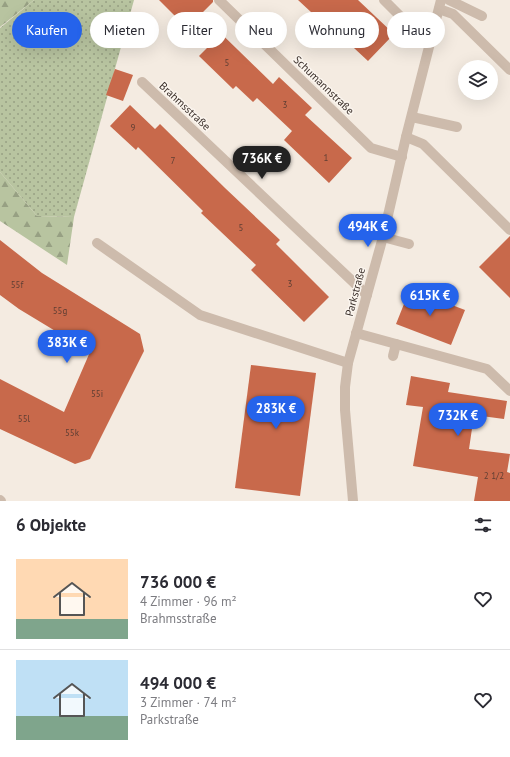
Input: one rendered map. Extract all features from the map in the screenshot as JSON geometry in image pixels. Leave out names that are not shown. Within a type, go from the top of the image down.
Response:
[{"type":"street","name":"Schumannstraße","points":[[219,0],[371,148],[402,157]]},
{"type":"street","points":[[384,0],[396,12]]},
{"type":"street","points":[[449,0],[482,16]]},
{"type":"street","points":[[440,4],[453,14],[510,70]]},
{"type":"street","name":"Parkstraße","points":[[353,501],[345,410],[345,387],[348,363],[383,237],[406,138],[429,48]]},
{"type":"street","name":"Brahmsstraße","points":[[142,82],[367,295]]},
{"type":"street","points":[[412,117],[457,127]]},
{"type":"street","points":[[406,138],[424,144],[510,230]]},
{"type":"street","points":[[383,237],[409,244]]},
{"type":"street","points":[[97,243],[200,315],[348,363]]},
{"type":"street","points":[[356,333],[488,369],[510,391]]},
{"type":"street","points":[[393,356],[396,344]]},
{"type":"green space","points":[[0,0],[34,0],[19,12],[12,12],[12,17],[0,27]]},
{"type":"green space","points":[[34,0],[134,0],[131,12],[90,12],[90,48],[121,48],[74,217],[37,216],[0,172],[0,28],[12,18],[12,48],[82,48],[82,12],[19,12]]},
{"type":"green space","points":[[0,172],[37,216],[74,217],[67,265],[0,221]]},
{"type":"building","points":[[159,0],[213,0],[213,2],[203,12],[171,12]]},
{"type":"building","points":[[298,0],[358,0],[371,12],[311,12]]},
{"type":"building","points":[[379,20],[387,27],[387,41],[368,61],[354,48],[379,48]]},
{"type":"building","points":[[227,39],[273,84],[279,77],[312,108],[305,115],[352,158],[329,183],[284,140],[292,131],[257,98],[253,102],[236,86],[233,89],[199,56],[207,48],[227,48]]},
{"type":"building","points":[[115,69],[133,75],[123,101],[106,95]]},
{"type":"building","points":[[130,105],[155,129],[160,124],[280,240],[276,244],[329,297],[304,322],[251,270],[256,265],[201,213],[203,211],[138,147],[136,150],[110,126]]},
{"type":"building","points":[[510,236],[510,298],[479,267]]},
{"type":"building","points":[[0,240],[42,273],[140,334],[144,351],[90,459],[75,464],[0,429],[0,379],[64,412],[90,352],[19,309],[0,295]]},
{"type":"building","points":[[410,289],[465,310],[451,345],[396,324]]},
{"type":"building","points":[[251,365],[316,373],[300,496],[235,488]]},
{"type":"building","points":[[411,376],[450,383],[448,392],[507,401],[504,419],[474,415],[469,449],[510,454],[507,472],[510,473],[510,501],[474,501],[478,477],[413,466],[423,407],[406,405]]}]
